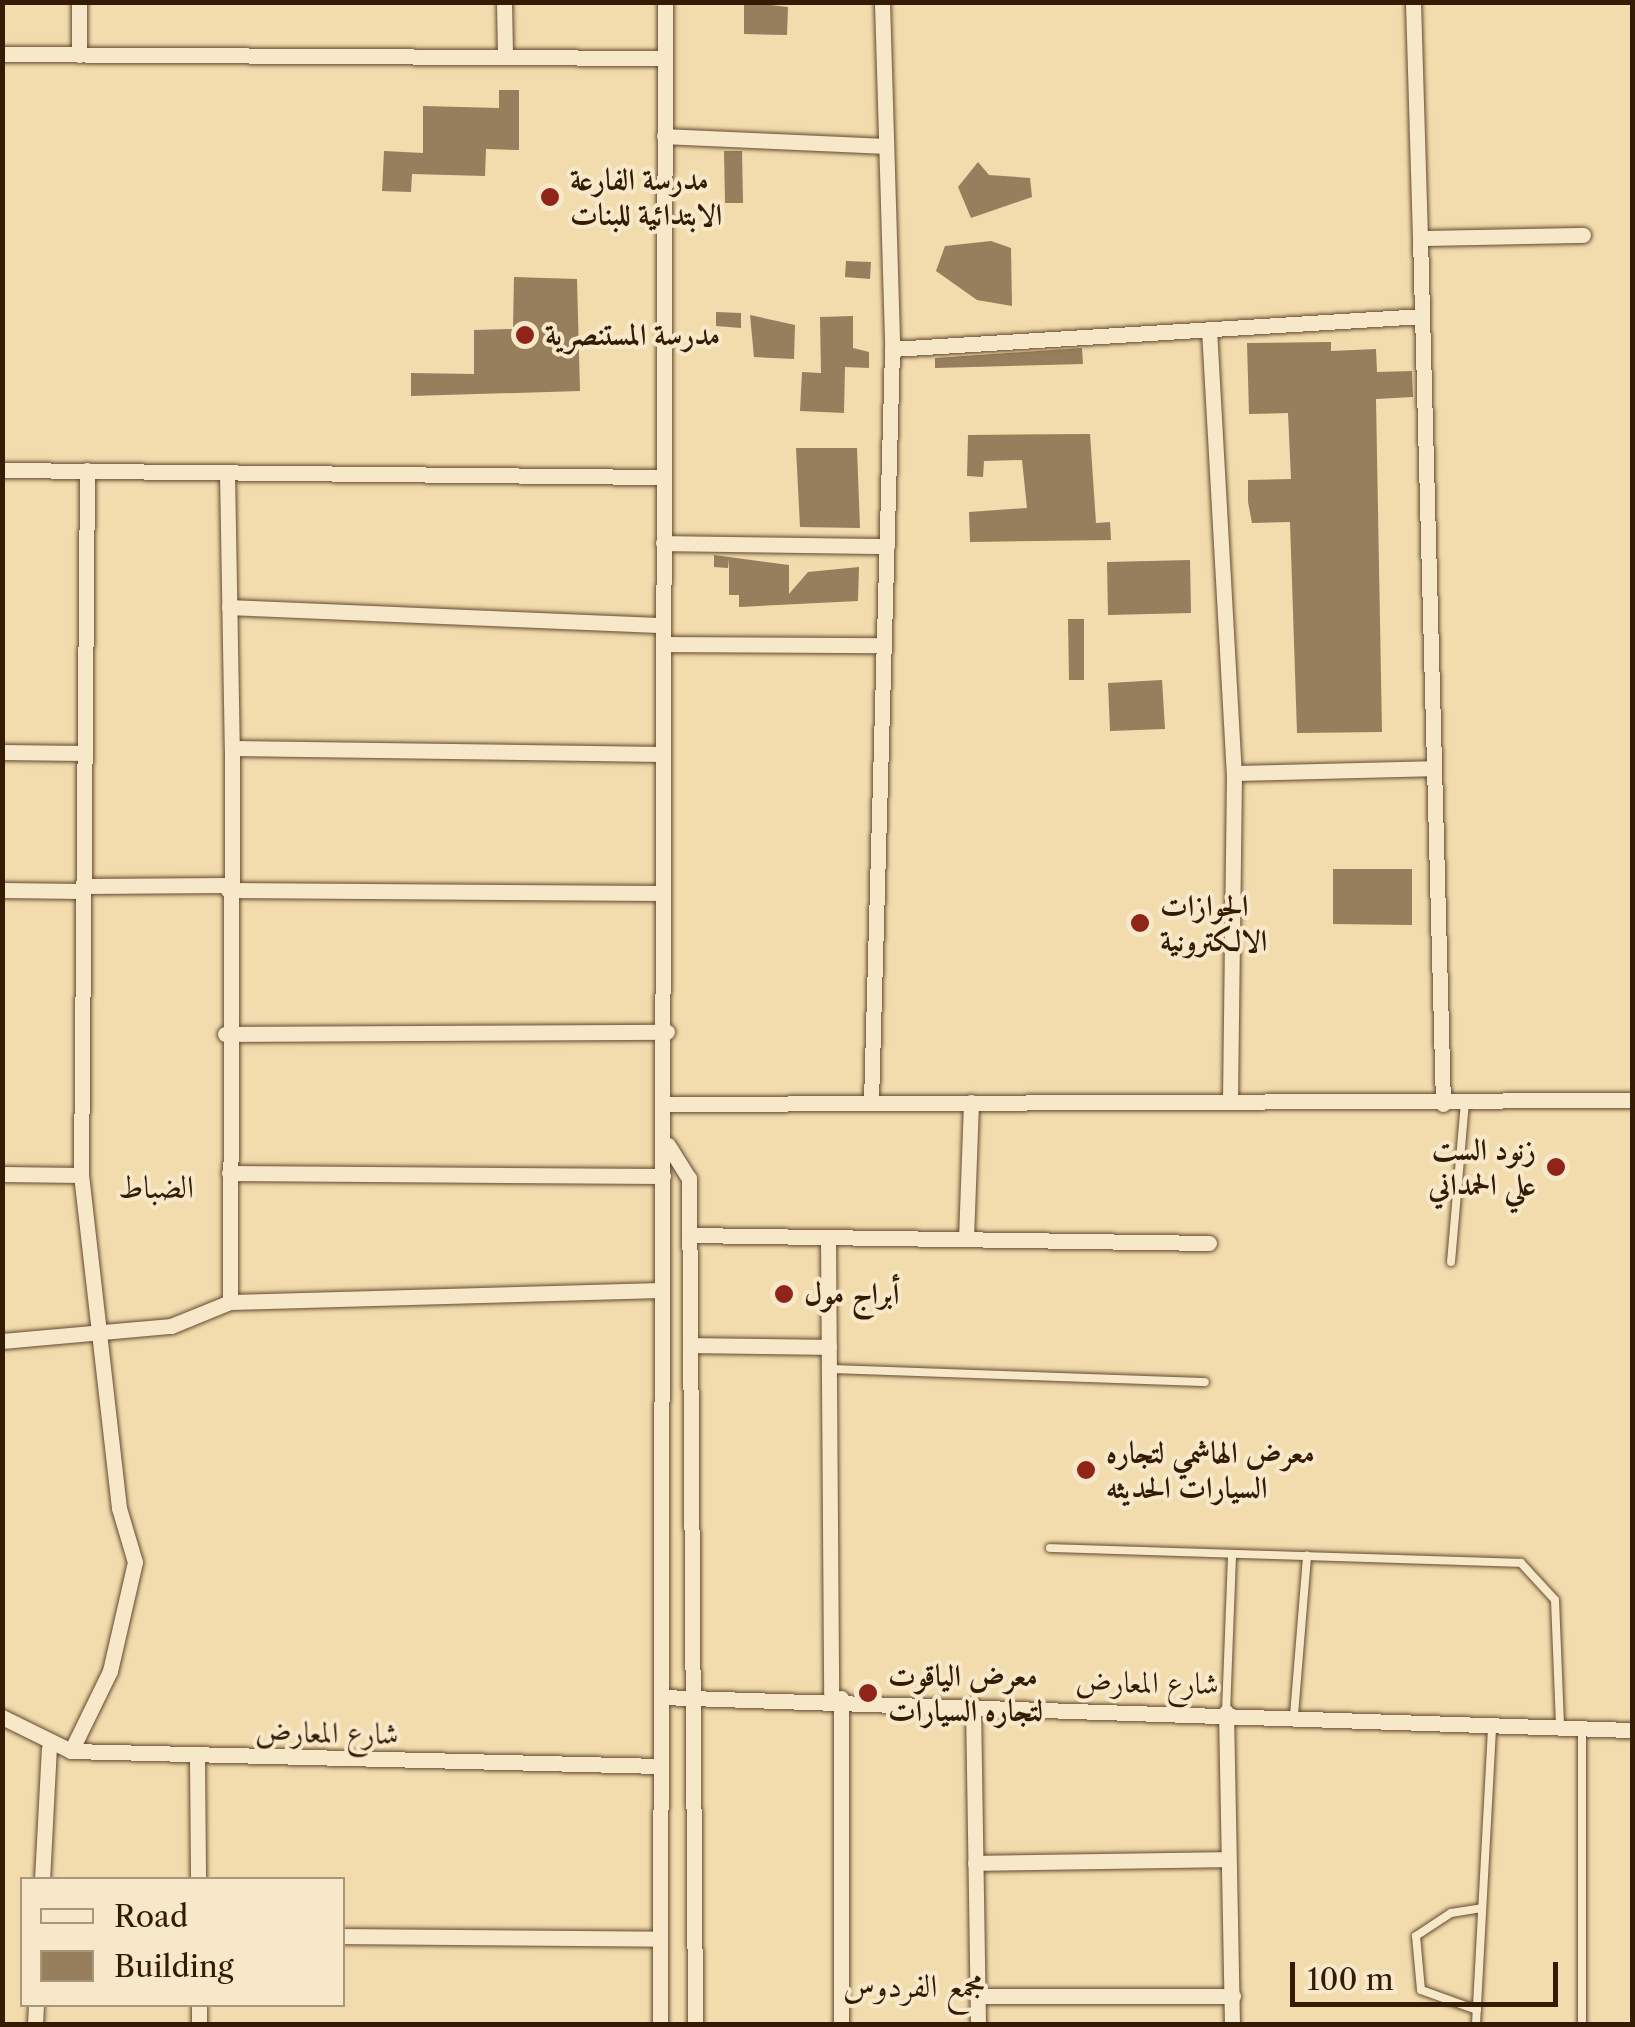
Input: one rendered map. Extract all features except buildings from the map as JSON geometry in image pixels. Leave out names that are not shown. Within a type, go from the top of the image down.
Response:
[{"type":"street","points":[[78,2],[79,54]]},
{"type":"street","points":[[504,2],[505,55]]},
{"type":"street","points":[[660,2024],[663,1176],[668,1145],[662,893],[664,2]]},
{"type":"street","points":[[872,1102],[892,350],[882,2]]},
{"type":"street","points":[[1413,2],[1444,1104]]},
{"type":"street","points":[[2,54],[664,58]]},
{"type":"street","points":[[664,136],[885,146]]},
{"type":"street","points":[[1420,238],[1583,235]]},
{"type":"street","points":[[892,350],[1422,316]]},
{"type":"street","points":[[1209,329],[1234,773],[1230,1101]]},
{"type":"street","points":[[2,470],[664,476]]},
{"type":"street","points":[[71,1752],[110,1670],[135,1562],[96,1336],[81,1175],[87,470]]},
{"type":"street","points":[[228,472],[232,748],[225,1034],[230,1302]]},
{"type":"street","points":[[663,543],[887,546]]},
{"type":"street","points":[[229,607],[663,626]]},
{"type":"street","points":[[663,644],[884,644]]},
{"type":"street","points":[[232,748],[663,754]]},
{"type":"street","points":[[2,752],[84,753]]},
{"type":"street","points":[[1234,773],[1434,768]]},
{"type":"street","points":[[2,890],[228,888],[662,893]]},
{"type":"street","points":[[225,1034],[668,1032]]},
{"type":"street","points":[[668,1104],[1444,1104],[1632,1100]]},
{"type":"street","points":[[966,1240],[971,1102]]},
{"type":"street","points":[[668,1145],[687,1168],[690,1235],[696,1696],[695,2024]]},
{"type":"street","points":[[228,1173],[663,1176]]},
{"type":"street","points":[[2,1174],[81,1175]]},
{"type":"street","points":[[690,1235],[1208,1243]]},
{"type":"street","points":[[828,1237],[841,2024]]},
{"type":"street","points":[[2,1342],[96,1336],[206,1318],[230,1302],[662,1290]]},
{"type":"street","points":[[693,1345],[829,1347]]},
{"type":"street","name":"شارع المعارض","points":[[661,1697],[836,1698],[1632,1730]]},
{"type":"street","points":[[973,1705],[978,2024]]},
{"type":"street","points":[[1226,1712],[1232,2024]]},
{"type":"street","name":"شارع المعارض","points":[[2,1717],[49,1748],[71,1752],[197,1758],[660,1766]]},
{"type":"street","points":[[42,1877],[49,1748]]},
{"type":"street","points":[[197,1758],[198,1877]]},
{"type":"street","points":[[976,1863],[1228,1859]]},
{"type":"street","points":[[345,1936],[660,1939]]},
{"type":"street","points":[[978,1996],[1233,1996]]},
{"type":"lane","points":[[1451,1262],[1464,1102]]},
{"type":"lane","points":[[829,1369],[1205,1382]]},
{"type":"lane","points":[[1050,1548],[1520,1564],[1555,1600],[1560,1726]]},
{"type":"lane","points":[[1226,1712],[1232,1554]]},
{"type":"lane","points":[[1294,1715],[1307,1556]]},
{"type":"lane","points":[[1476,2024],[1492,1724]]},
{"type":"lane","points":[[1582,1728],[1582,2024]]},
{"type":"lane","points":[[1477,2010],[1434,1999],[1414,1974],[1416,1936],[1428,1923],[1482,1908]]},
{"type":"place","name":"مدرسة الفارعة الابتدائية للبنات","points":[[550,197]]},
{"type":"place","name":"مدرسة المستنصرية","points":[[525,335]]},
{"type":"place","name":"الجوازات الالكترونية","points":[[1140,923]]},
{"type":"place","name":"زنود الست علي الحمداني","points":[[1556,1167]]},
{"type":"place","name":"أبراج مول","points":[[784,1294]]},
{"type":"place","name":"معرض الهاشمي لتجاره السيارات الحديثه","points":[[1086,1470]]},
{"type":"place","name":"معرض الياقوت لتجاره السيارات","points":[[868,1693]]},
{"type":"district","name":"الضباط","points":[[156,1187]]},
{"type":"district","name":"مجمع الفردوس","points":[[914,1986]]}]
